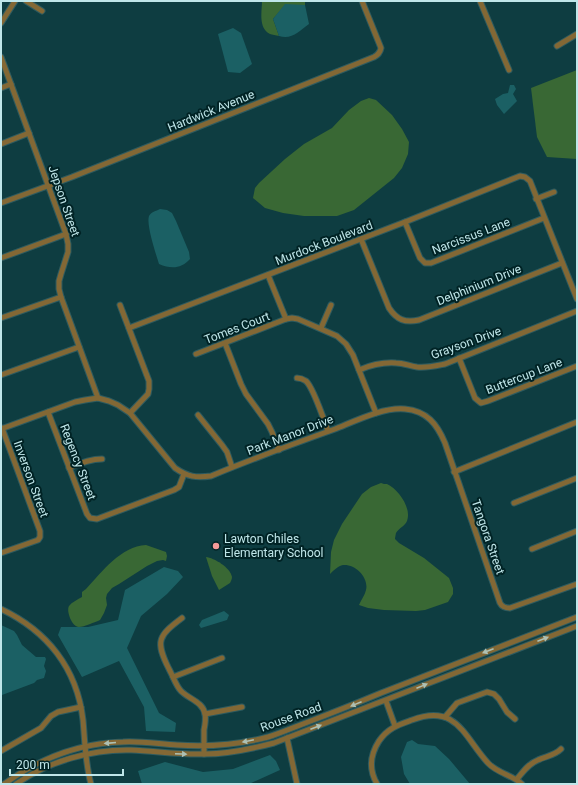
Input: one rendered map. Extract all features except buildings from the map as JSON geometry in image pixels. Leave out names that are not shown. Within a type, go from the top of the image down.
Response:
[{"type":"street","points":[[1,24],[15,1]]},
{"type":"street","points":[[26,1],[42,11]]},
{"type":"street","name":"Hardwick Avenue","points":[[1,203],[48,186],[378,55],[381,48],[380,44],[362,1]]},
{"type":"street","points":[[480,1],[509,70]]},
{"type":"street","points":[[557,46],[577,34]]},
{"type":"street","name":"Jepson Street","points":[[1,57],[66,234],[68,252],[60,274],[59,289],[98,398]]},
{"type":"street","points":[[1,88],[11,84]]},
{"type":"street","points":[[1,144],[29,133]]},
{"type":"street","name":"Murdock Boulevard","points":[[129,328],[406,222],[520,176],[525,177],[530,181],[536,199]]},
{"type":"street","points":[[554,192],[536,199],[577,300]]},
{"type":"street","name":"Narcissus Lane","points":[[406,222],[420,258],[425,263],[431,263],[544,218]]},
{"type":"street","points":[[1,258],[66,234]]},
{"type":"street","name":"Delphinium Drive","points":[[361,239],[389,308],[394,316],[411,322],[562,263]]},
{"type":"street","points":[[268,275],[286,320],[292,318],[298,319],[321,328],[337,336],[346,344],[353,355],[376,413]]},
{"type":"street","points":[[1,318],[61,297]]},
{"type":"street","points":[[120,305],[148,381],[149,389],[148,394],[130,413]]},
{"type":"street","points":[[321,328],[331,305]]},
{"type":"street","name":"Grayson Drive","points":[[359,370],[386,363],[398,363],[418,367],[445,364],[577,311]]},
{"type":"street","name":"Tomes Court","points":[[196,354],[286,320]]},
{"type":"street","points":[[225,343],[246,394],[268,424],[279,450]]},
{"type":"street","points":[[1,375],[79,347]]},
{"type":"street","name":"Buttercup Lane","points":[[459,358],[475,398],[481,403],[577,366]]},
{"type":"street","points":[[297,378],[303,379],[312,388],[328,431]]},
{"type":"street","points":[[1,428],[75,402],[98,398],[109,400],[130,413],[176,468],[184,474]]},
{"type":"street","name":"Park Manor Drive","points":[[184,474],[203,477],[211,476],[389,409],[405,409],[417,412],[426,416],[434,423],[440,432],[454,472]]},
{"type":"street","name":"Regency Street","points":[[48,412],[86,514],[90,518],[97,519],[174,490],[179,487],[184,474]]},
{"type":"street","points":[[198,415],[227,452],[232,467]]},
{"type":"street","points":[[454,472],[577,422]]},
{"type":"street","name":"Inverson Street","points":[[1,428],[40,531],[40,537],[38,540],[1,553]]},
{"type":"street","points":[[69,468],[88,460],[102,459]]},
{"type":"street","name":"Tangora Street","points":[[454,472],[500,603],[504,608],[510,608],[577,584]]},
{"type":"street","points":[[514,503],[577,478]]},
{"type":"street","points":[[532,549],[577,532]]},
{"type":"street","points":[[1,609],[29,625],[42,636],[60,658],[73,680],[81,707],[85,754],[91,784]]},
{"type":"street","name":"Rouse Road","points":[[4,784],[42,761],[85,746],[124,742],[204,746],[236,744],[268,736],[345,708],[577,617]]},
{"type":"street","points":[[182,618],[168,629],[162,637],[160,645],[161,652],[179,690],[197,702],[205,714],[204,754]]},
{"type":"street","name":"Rouse Road","points":[[16,784],[35,772],[53,764],[85,754],[118,750],[204,754],[228,753],[274,743],[577,626]]},
{"type":"street","points":[[173,677],[222,658]]},
{"type":"street","points":[[445,717],[457,703],[487,692],[494,694],[507,712],[515,719]]},
{"type":"street","points":[[386,701],[395,726]]},
{"type":"street","points":[[1,751],[41,728],[51,716],[58,712],[81,707]]},
{"type":"street","points":[[205,714],[242,707]]},
{"type":"street","points":[[377,784],[374,780],[371,768],[372,756],[384,734],[395,726],[419,717],[431,716],[445,717],[453,721],[462,729],[489,764],[522,784]]},
{"type":"street","points":[[287,738],[297,784]]},
{"type":"street","points":[[517,780],[528,766],[537,760],[556,753],[561,749]]},
{"type":"green space","points":[[262,1],[305,1],[305,5],[285,5],[273,19],[279,36],[270,34],[266,31],[262,24]]},
{"type":"green space","points":[[577,70],[577,159],[547,157],[537,137],[531,88]]},
{"type":"green space","points":[[369,98],[376,100],[392,115],[409,142],[408,154],[402,168],[394,178],[354,210],[337,216],[304,216],[283,213],[265,208],[253,198],[255,188],[259,183],[285,159],[304,144],[332,128],[349,110],[361,101]]},
{"type":"green space","points":[[381,483],[391,486],[399,494],[408,510],[407,521],[396,533],[395,539],[424,558],[449,578],[453,588],[453,594],[448,602],[425,610],[416,611],[368,608],[359,605],[365,592],[366,581],[357,569],[348,565],[343,565],[338,567],[330,574],[331,552],[334,540],[342,524],[362,494],[371,487]]},
{"type":"green space","points":[[146,545],[166,552],[166,561],[157,561],[147,566],[112,588],[107,594],[107,605],[100,620],[81,627],[76,626],[70,618],[68,611],[69,606],[82,597],[82,592],[120,555],[137,546]]},
{"type":"green space","points":[[206,557],[221,564],[231,573],[232,578],[230,583],[219,590],[212,576]]},
{"type":"water","points":[[285,4],[305,5],[309,24],[292,36],[288,37],[279,36],[273,19]]},
{"type":"water","points":[[233,28],[241,33],[252,64],[240,73],[228,72],[218,34]]},
{"type":"water","points":[[510,85],[514,85],[516,89],[513,94],[517,101],[504,114],[497,105],[495,99],[508,93]]},
{"type":"water","points":[[160,209],[167,210],[172,213],[189,252],[190,259],[183,265],[168,267],[159,264],[148,220],[151,214]]},
{"type":"water","points":[[164,567],[178,571],[183,577],[167,594],[141,616],[127,648],[159,713],[176,723],[175,732],[146,731],[144,707],[119,661],[82,677],[58,635],[61,627],[88,627],[118,620],[125,590]]},
{"type":"water","points":[[224,611],[229,615],[227,620],[201,628],[199,625],[202,620]]},
{"type":"water","points":[[1,625],[14,631],[22,645],[36,657],[45,657],[46,659],[44,666],[46,671],[44,678],[2,695],[1,694]]},
{"type":"water","points":[[412,740],[418,744],[435,746],[449,759],[470,784],[410,784],[404,774],[401,757],[407,742]]},
{"type":"water","points":[[270,755],[276,761],[280,770],[249,784],[142,784],[138,771],[165,762],[203,772],[233,769]]},
{"type":"place","name":"Lawton Chiles Elementary School","points":[[216,546]]}]
